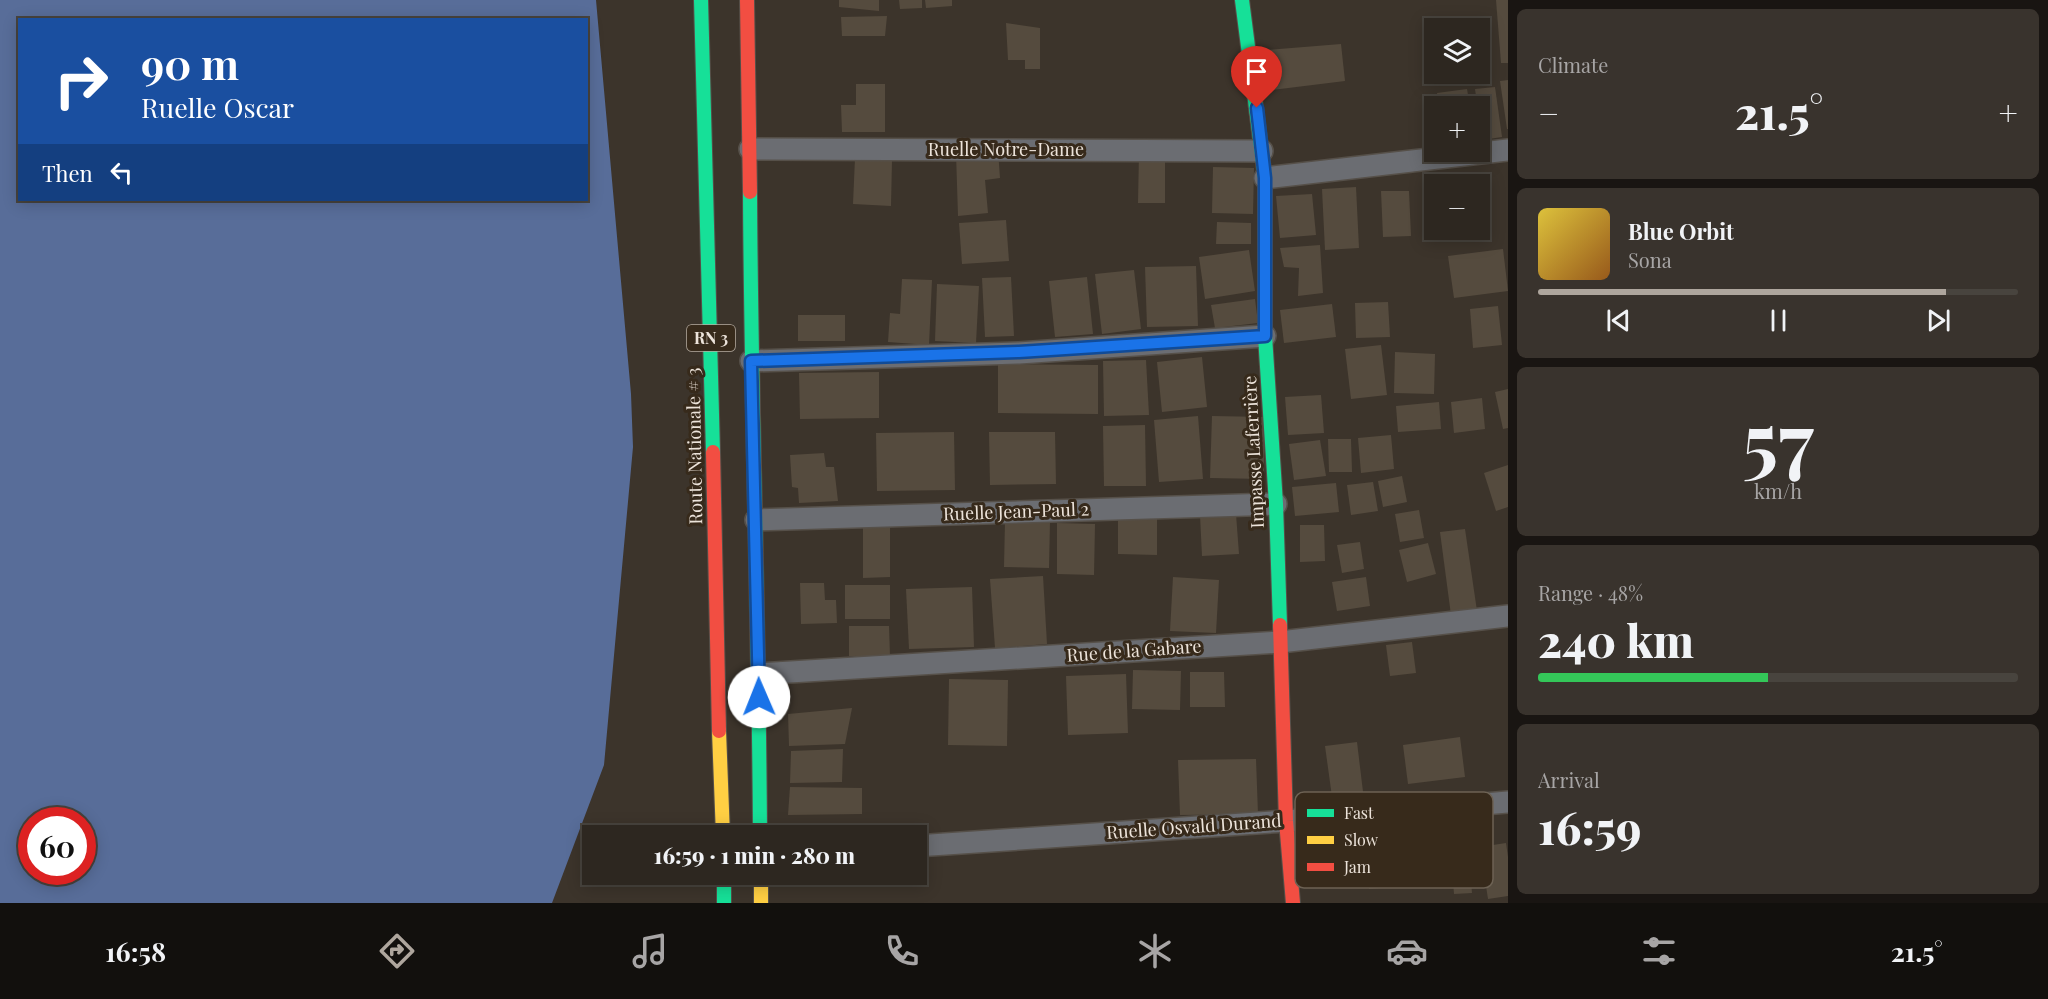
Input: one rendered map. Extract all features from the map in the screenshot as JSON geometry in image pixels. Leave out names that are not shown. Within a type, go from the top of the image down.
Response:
[{"type":"main road","name":"Route Nationale # 3","points":[[701,0],[723,825]]},
{"type":"main road","name":"RN 3","points":[[747,0],[760,825]]},
{"type":"main road","name":"Impasse Laferrière","points":[[1242,0],[1265,178],[1265,336],[1276,504],[1286,821],[1293,903]]},
{"type":"main road","points":[[724,885],[724,903]]},
{"type":"main road","points":[[761,885],[761,903]]},
{"type":"street","name":"Ruelle Notre-Dame","points":[[750,149],[1262,150]]},
{"type":"street","points":[[1265,178],[1508,150]]},
{"type":"street","points":[[751,361],[1019,352],[1265,336]]},
{"type":"street","name":"Ruelle Jean-Paul 2","points":[[756,520],[1276,504]]},
{"type":"street","name":"Rue de la Gabare","points":[[759,674],[1280,642],[1508,616]]},
{"type":"street","name":"Ruelle Osvald Durand","points":[[1493,803],[1508,802]]},
{"type":"street","name":"Ruelle Osvald Durand","points":[[927,845],[1295,820]]},
{"type":"water","points":[[0,0],[596,0],[631,394],[633,447],[604,765],[552,903],[0,903]]},
{"type":"building","points":[[839,0],[879,0],[879,11],[839,7]]},
{"type":"building","points":[[899,0],[922,0],[922,8],[900,9]]},
{"type":"building","points":[[925,0],[952,0],[952,6],[926,8]]},
{"type":"building","points":[[1496,0],[1508,0],[1508,63],[1501,63]]},
{"type":"building","points":[[887,16],[885,36],[842,36],[841,17]]},
{"type":"building","points":[[1006,23],[1040,28],[1040,69],[1025,69],[1025,60],[1008,60]]},
{"type":"building","points":[[1341,44],[1345,81],[1272,90],[1267,50]]},
{"type":"building","points":[[1508,80],[1508,129],[1507,129],[1500,81]]},
{"type":"building","points":[[856,84],[885,84],[885,132],[842,132],[841,105],[856,105]]},
{"type":"building","points":[[1495,87],[1502,137],[1490,139],[1490,96],[1476,96],[1475,89]]},
{"type":"building","points":[[1467,89],[1468,96],[1437,96],[1437,93]]},
{"type":"building","points":[[998,150],[1000,178],[985,180],[988,213],[958,216],[956,153]]},
{"type":"building","points":[[1139,153],[1165,153],[1165,203],[1138,203]]},
{"type":"building","points":[[855,158],[892,160],[891,206],[853,204]]},
{"type":"building","points":[[1213,167],[1254,168],[1253,214],[1212,213]]},
{"type":"building","points":[[1356,187],[1359,248],[1325,250],[1322,189]]},
{"type":"building","points":[[1381,191],[1409,191],[1411,236],[1383,237]]},
{"type":"building","points":[[1312,194],[1316,235],[1280,238],[1276,196]]},
{"type":"building","points":[[1006,220],[1009,261],[962,264],[959,223]]},
{"type":"building","points":[[1217,222],[1251,223],[1251,244],[1216,244]]},
{"type":"building","points":[[1320,245],[1323,293],[1298,296],[1299,268],[1284,267],[1280,248]]},
{"type":"building","points":[[1503,249],[1508,291],[1454,298],[1448,256]]},
{"type":"building","points":[[1249,250],[1255,291],[1205,299],[1199,257]]},
{"type":"building","points":[[1196,266],[1198,326],[1147,327],[1145,267]]},
{"type":"building","points":[[1134,270],[1141,329],[1102,334],[1095,274]]},
{"type":"building","points":[[1011,277],[1014,336],[985,337],[982,278]]},
{"type":"building","points":[[1087,277],[1093,334],[1055,337],[1049,281]]},
{"type":"building","points":[[902,279],[932,280],[929,345],[888,342],[890,313],[900,314]]},
{"type":"building","points":[[937,284],[979,286],[976,343],[935,341]]},
{"type":"building","points":[[1255,299],[1258,323],[1215,328],[1211,305]]},
{"type":"building","points":[[1388,302],[1390,337],[1356,338],[1355,303]]},
{"type":"building","points":[[1332,304],[1336,337],[1284,343],[1280,310]]},
{"type":"building","points":[[1498,306],[1502,345],[1473,348],[1470,309]]},
{"type":"building","points":[[798,315],[845,315],[845,341],[798,341]]},
{"type":"building","points":[[1381,345],[1387,395],[1351,399],[1345,349]]},
{"type":"building","points":[[1395,352],[1435,354],[1434,394],[1394,393]]},
{"type":"building","points":[[1202,357],[1207,407],[1162,412],[1157,362]]},
{"type":"building","points":[[1146,360],[1149,415],[1104,416],[1103,361]]},
{"type":"building","points":[[998,364],[1098,365],[1098,414],[998,413]]},
{"type":"building","points":[[879,372],[879,418],[800,419],[799,373]]},
{"type":"building","points":[[1508,389],[1508,428],[1503,429],[1495,392]]},
{"type":"building","points":[[1321,395],[1324,433],[1288,435],[1285,397]]},
{"type":"building","points":[[1482,398],[1485,429],[1454,433],[1451,402]]},
{"type":"building","points":[[1439,402],[1441,429],[1398,432],[1396,406]]},
{"type":"building","points":[[1198,416],[1203,479],[1159,482],[1154,420]]},
{"type":"building","points":[[1212,416],[1265,417],[1264,479],[1210,478]]},
{"type":"building","points":[[1145,425],[1146,486],[1104,486],[1103,426]]},
{"type":"building","points":[[954,432],[955,490],[877,491],[876,433]]},
{"type":"building","points":[[989,432],[1055,432],[1056,484],[990,485]]},
{"type":"building","points":[[1391,435],[1394,469],[1361,473],[1358,438]]},
{"type":"building","points":[[1328,439],[1351,439],[1352,472],[1329,472]]},
{"type":"building","points":[[1320,440],[1326,476],[1294,480],[1289,444]]},
{"type":"building","points":[[824,453],[826,467],[834,467],[838,501],[799,503],[798,488],[792,487],[790,455]]},
{"type":"building","points":[[1508,465],[1508,507],[1496,511],[1484,473]]},
{"type":"building","points":[[1402,476],[1407,502],[1383,507],[1378,481]]},
{"type":"building","points":[[1373,482],[1378,511],[1351,515],[1347,485]]},
{"type":"building","points":[[1336,483],[1339,512],[1295,516],[1292,487]]},
{"type":"building","points":[[1419,510],[1424,538],[1400,542],[1395,514]]},
{"type":"building","points":[[1236,514],[1239,554],[1202,556],[1200,515]]},
{"type":"building","points":[[1118,515],[1157,516],[1157,555],[1118,554]]},
{"type":"building","points":[[863,520],[890,520],[890,577],[863,578]]},
{"type":"building","points":[[1005,521],[1050,521],[1049,568],[1004,567]]},
{"type":"building","points":[[1057,523],[1095,524],[1094,575],[1057,574]]},
{"type":"building","points":[[1300,525],[1324,525],[1325,561],[1300,562]]},
{"type":"building","points":[[1465,529],[1477,611],[1451,615],[1440,532]]},
{"type":"building","points":[[1360,542],[1364,569],[1342,573],[1337,545]]},
{"type":"building","points":[[1428,543],[1436,574],[1407,582],[1399,550]]},
{"type":"building","points":[[1043,576],[1047,644],[995,648],[990,579]]},
{"type":"building","points":[[1173,577],[1219,580],[1216,633],[1170,631]]},
{"type":"building","points":[[1366,577],[1370,606],[1337,611],[1332,582]]},
{"type":"building","points":[[800,583],[824,583],[825,600],[836,600],[837,623],[801,624]]},
{"type":"building","points":[[845,585],[890,585],[890,619],[845,619]]},
{"type":"building","points":[[972,587],[974,647],[909,649],[906,589]]},
{"type":"building","points":[[849,626],[889,626],[890,656],[849,656]]},
{"type":"building","points":[[1412,642],[1416,673],[1390,676],[1386,645]]},
{"type":"building","points":[[1133,670],[1181,671],[1180,710],[1132,709]]},
{"type":"building","points":[[1190,672],[1224,672],[1225,707],[1190,707]]},
{"type":"building","points":[[1126,674],[1128,733],[1068,735],[1066,676]]},
{"type":"building","points":[[949,679],[1008,680],[1007,746],[948,745]]},
{"type":"building","points":[[852,708],[845,744],[789,746],[788,714]]},
{"type":"building","points":[[1460,737],[1465,777],[1408,784],[1403,745]]},
{"type":"building","points":[[1357,742],[1363,792],[1331,792],[1325,746]]},
{"type":"building","points":[[843,749],[842,782],[790,783],[791,751]]},
{"type":"building","points":[[1256,759],[1258,814],[1180,815],[1178,760]]},
{"type":"building","points":[[790,787],[862,788],[862,814],[788,815]]},
{"type":"building","points":[[1506,843],[1508,896],[1488,899],[1486,888],[1493,888],[1493,845]]},
{"type":"building","points":[[1454,888],[1472,888],[1472,893],[1454,894]]},
{"type":"traffic: fast","points":[[701,0],[713,452]]},
{"type":"traffic: fast","points":[[1242,0],[1265,178],[1265,336],[1276,504],[1280,625]]},
{"type":"traffic: fast","points":[[750,192],[760,825]]},
{"type":"traffic: fast","points":[[724,885],[724,903]]},
{"type":"traffic: slow","points":[[719,731],[723,825]]},
{"type":"traffic: slow","points":[[761,885],[761,903]]},
{"type":"traffic: jam","points":[[747,0],[750,192]]},
{"type":"traffic: jam","points":[[713,452],[719,731]]},
{"type":"traffic: jam","points":[[1280,625],[1286,821],[1293,903]]},
{"type":"route","points":[[759,697],[751,361],[1019,352],[1265,336],[1265,178],[1257,108]]}]
